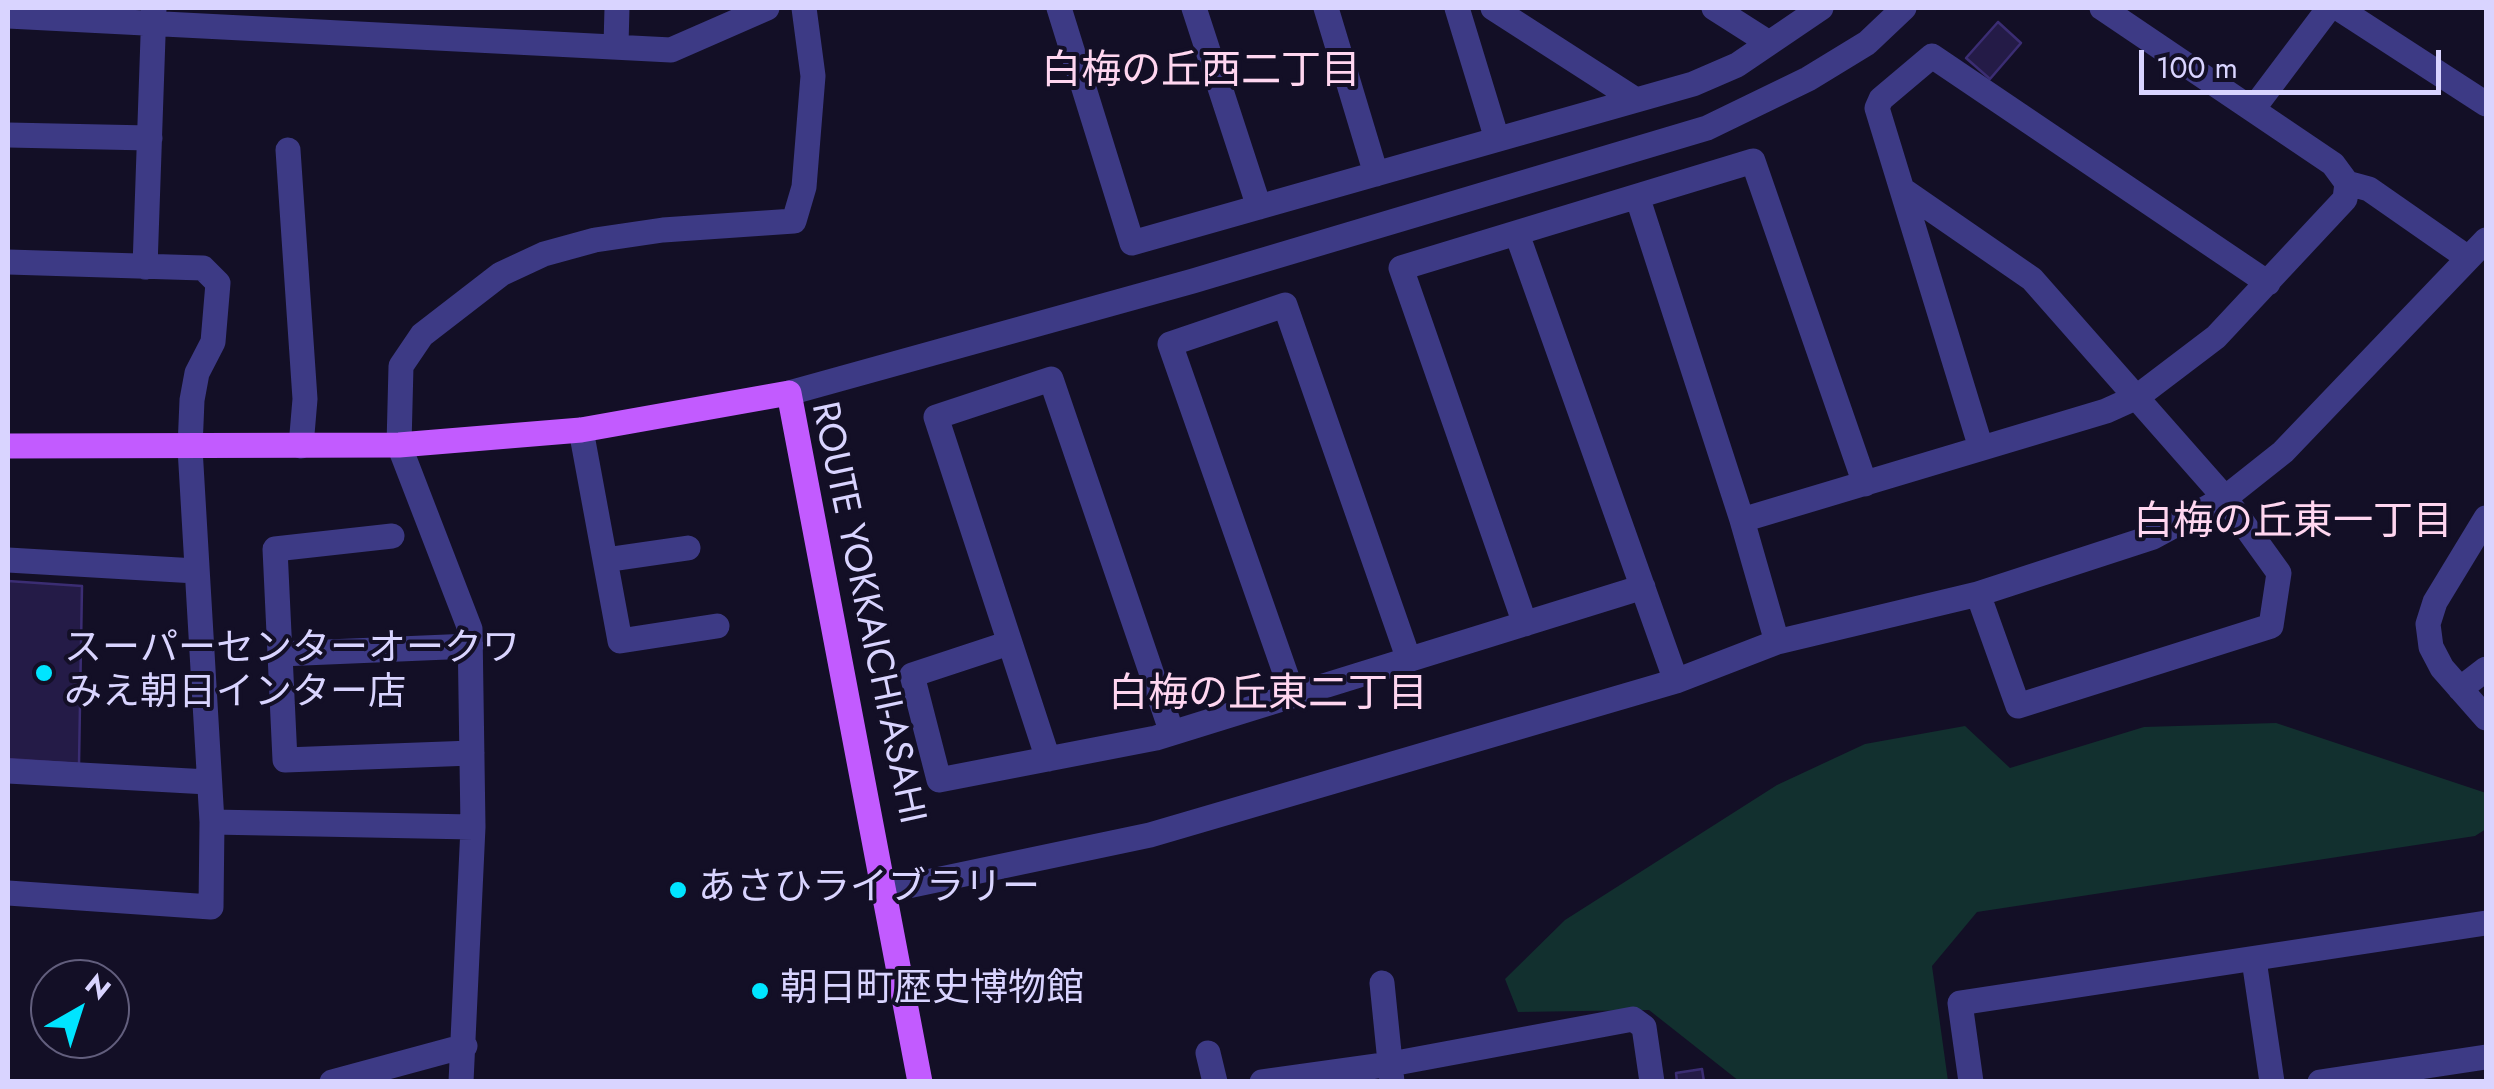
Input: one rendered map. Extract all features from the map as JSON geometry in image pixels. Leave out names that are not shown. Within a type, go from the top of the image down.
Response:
[{"type":"main road","name":"ROUTE YOKKAICHI-ASAHI","points":[[8,446],[399,445],[581,430],[788,394],[919,1074]]},
{"type":"street","points":[[616,45],[617,8]]},
{"type":"street","points":[[461,1082],[473,827],[470,629],[399,445],[401,366],[422,335],[501,274],[544,254],[594,240],[794,221],[804,187],[813,76],[804,8]]},
{"type":"street","points":[[1059,8],[1132,243],[1636,100],[1737,65],[1821,8]]},
{"type":"street","points":[[1194,8],[1259,207]]},
{"type":"street","points":[[1326,8],[1376,174]]},
{"type":"street","points":[[1457,8],[1497,140]]},
{"type":"street","points":[[1494,8],[1636,100]]},
{"type":"street","points":[[1714,8],[1769,43]]},
{"type":"street","points":[[788,394],[1193,282],[1691,134],[1808,80],[1868,42],[1904,8]]},
{"type":"street","points":[[884,891],[1150,835],[1676,681],[1777,642],[1978,594],[2153,537],[2225,498],[2283,452],[2477,249],[2369,189],[2347,183],[2334,164],[2102,8]]},
{"type":"street","points":[[2253,109],[2329,8]]},
{"type":"street","points":[[2338,8],[2486,104]]},
{"type":"street","points":[[8,16],[154,14],[671,50],[761,9]]},
{"type":"street","points":[[145,267],[154,14]]},
{"type":"street","points":[[1981,448],[1906,192],[1877,108],[1880,98],[1932,56],[2268,283]]},
{"type":"street","points":[[8,135],[150,138]]},
{"type":"street","points":[[288,150],[305,399],[301,446]]},
{"type":"street","points":[[1525,624],[1401,268],[1753,161],[1865,484]]},
{"type":"street","points":[[1742,520],[2106,411],[2137,397],[2216,337],[2345,200],[2347,183]]},
{"type":"street","points":[[1906,192],[2032,280],[2225,498],[2280,573],[2271,626],[2018,706],[1978,594]]},
{"type":"street","points":[[1638,199],[1742,520],[1777,642]]},
{"type":"street","points":[[1518,234],[1676,681]]},
{"type":"street","points":[[8,262],[203,268],[218,283],[213,342],[197,372],[192,400],[190,448],[212,822],[211,907],[8,893]]},
{"type":"street","points":[[1293,695],[1170,344],[1285,305],[1409,660]]},
{"type":"street","points":[[1048,759],[936,417],[1051,379],[1172,733]]},
{"type":"street","points":[[581,430],[620,640],[717,626]]},
{"type":"street","points":[[2486,518],[2435,602],[2428,624],[2431,648],[2460,690],[2486,718]]},
{"type":"street","points":[[392,536],[274,550],[285,760],[472,753]]},
{"type":"street","points":[[606,560],[688,548]]},
{"type":"street","points":[[8,560],[196,571]]},
{"type":"street","points":[[1009,643],[912,675],[939,780],[1172,733],[1643,587]]},
{"type":"street","points":[[280,654],[471,646]]},
{"type":"street","points":[[2460,690],[2486,668]]},
{"type":"street","points":[[8,771],[208,782]]},
{"type":"street","points":[[212,822],[473,827]]},
{"type":"street","points":[[1971,1082],[1960,1003],[2486,924]]},
{"type":"street","points":[[2254,960],[2272,1082]]},
{"type":"street","points":[[1382,983],[1392,1073]]},
{"type":"street","points":[[1262,1082],[1392,1073],[1634,1019],[1644,1027],[1652,1082]]},
{"type":"street","points":[[332,1082],[465,1046]]},
{"type":"street","points":[[1208,1053],[1215,1082]]},
{"type":"street","points":[[2320,1082],[2486,1057]]},
{"type":"green space","points":[[2276,723],[2486,793],[2486,829],[2475,836],[1977,912],[1932,966],[1948,1081],[1739,1081],[1649,1010],[1518,1012],[1505,979],[1565,920],[1777,785],[1865,744],[1965,726],[2010,768],[2144,727]]},
{"type":"building","points":[[1998,22],[2021,43],[1990,79],[1966,58]]},
{"type":"building","name":"スーパーセンターオークワ みえ朝日インター店","points":[[8,581],[82,586],[79,764],[8,759]]},
{"type":"building","points":[[1702,1069],[1704,1082],[1677,1082],[1676,1073]]},
{"type":"place","name":"スーパーセンターオークワ みえ朝日インター店","points":[[44,673]]},
{"type":"place","name":"あさひライブラリー","points":[[678,890]]},
{"type":"place","name":"朝日町歴史博物館","points":[[760,991]]},
{"type":"district","name":"白梅の丘西二丁目","points":[[1201,73]]},
{"type":"district","name":"白梅の丘東一丁目","points":[[2293,524]]},
{"type":"district","name":"白梅の丘東二丁目","points":[[1268,696]]}]
